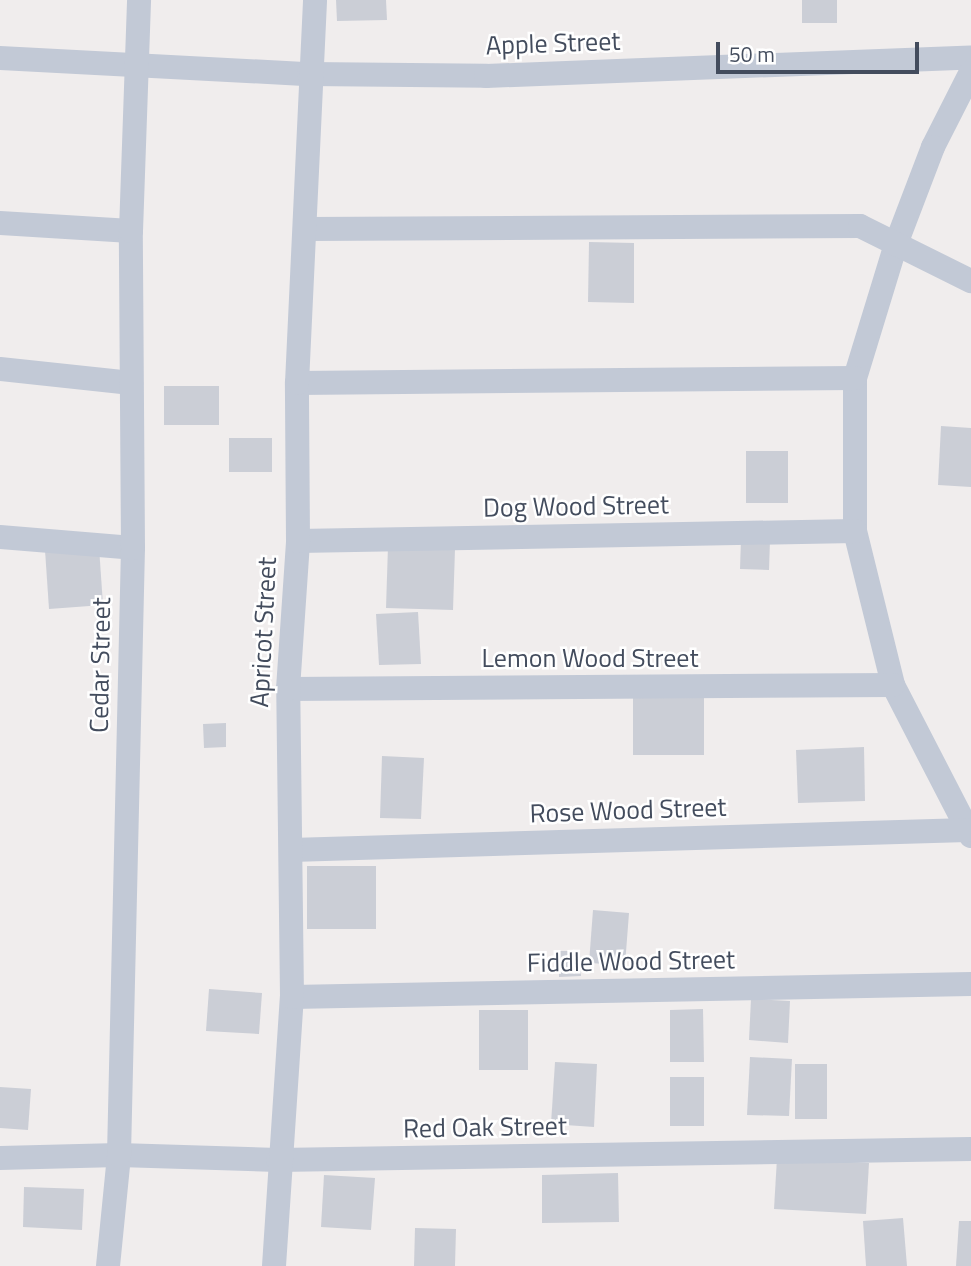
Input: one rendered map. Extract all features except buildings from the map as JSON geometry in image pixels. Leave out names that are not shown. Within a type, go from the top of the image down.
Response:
[{"type":"street","name":"Cedar Street","points":[[108,1266],[119,1155],[133,548],[131,231],[139,0]]},
{"type":"street","name":"Apricot Street","points":[[274,1266],[278,1160],[292,997],[288,689],[298,541],[297,383],[307,229],[309,74],[315,0]]},
{"type":"street","name":"Apple Street","points":[[0,58],[309,74],[486,76],[971,57]]},
{"type":"street","points":[[969,833],[892,685],[855,531],[855,378],[896,244],[933,147],[971,72]]},
{"type":"street","points":[[0,223],[131,231]]},
{"type":"street","points":[[307,229],[860,226],[971,281]]},
{"type":"street","points":[[0,369],[131,383]]},
{"type":"street","points":[[297,383],[855,378]]},
{"type":"street","name":"Dog Wood Street","points":[[298,541],[855,531]]},
{"type":"street","points":[[0,537],[133,548]]},
{"type":"street","name":"Lemon Wood Street","points":[[288,689],[892,685]]},
{"type":"street","name":"Rose Wood Street","points":[[291,850],[969,833]]},
{"type":"street","name":"Fiddle Wood Street","points":[[292,997],[971,984]]},
{"type":"street","name":"Red Oak Street","points":[[0,1158],[119,1155],[278,1160],[971,1149]]}]
